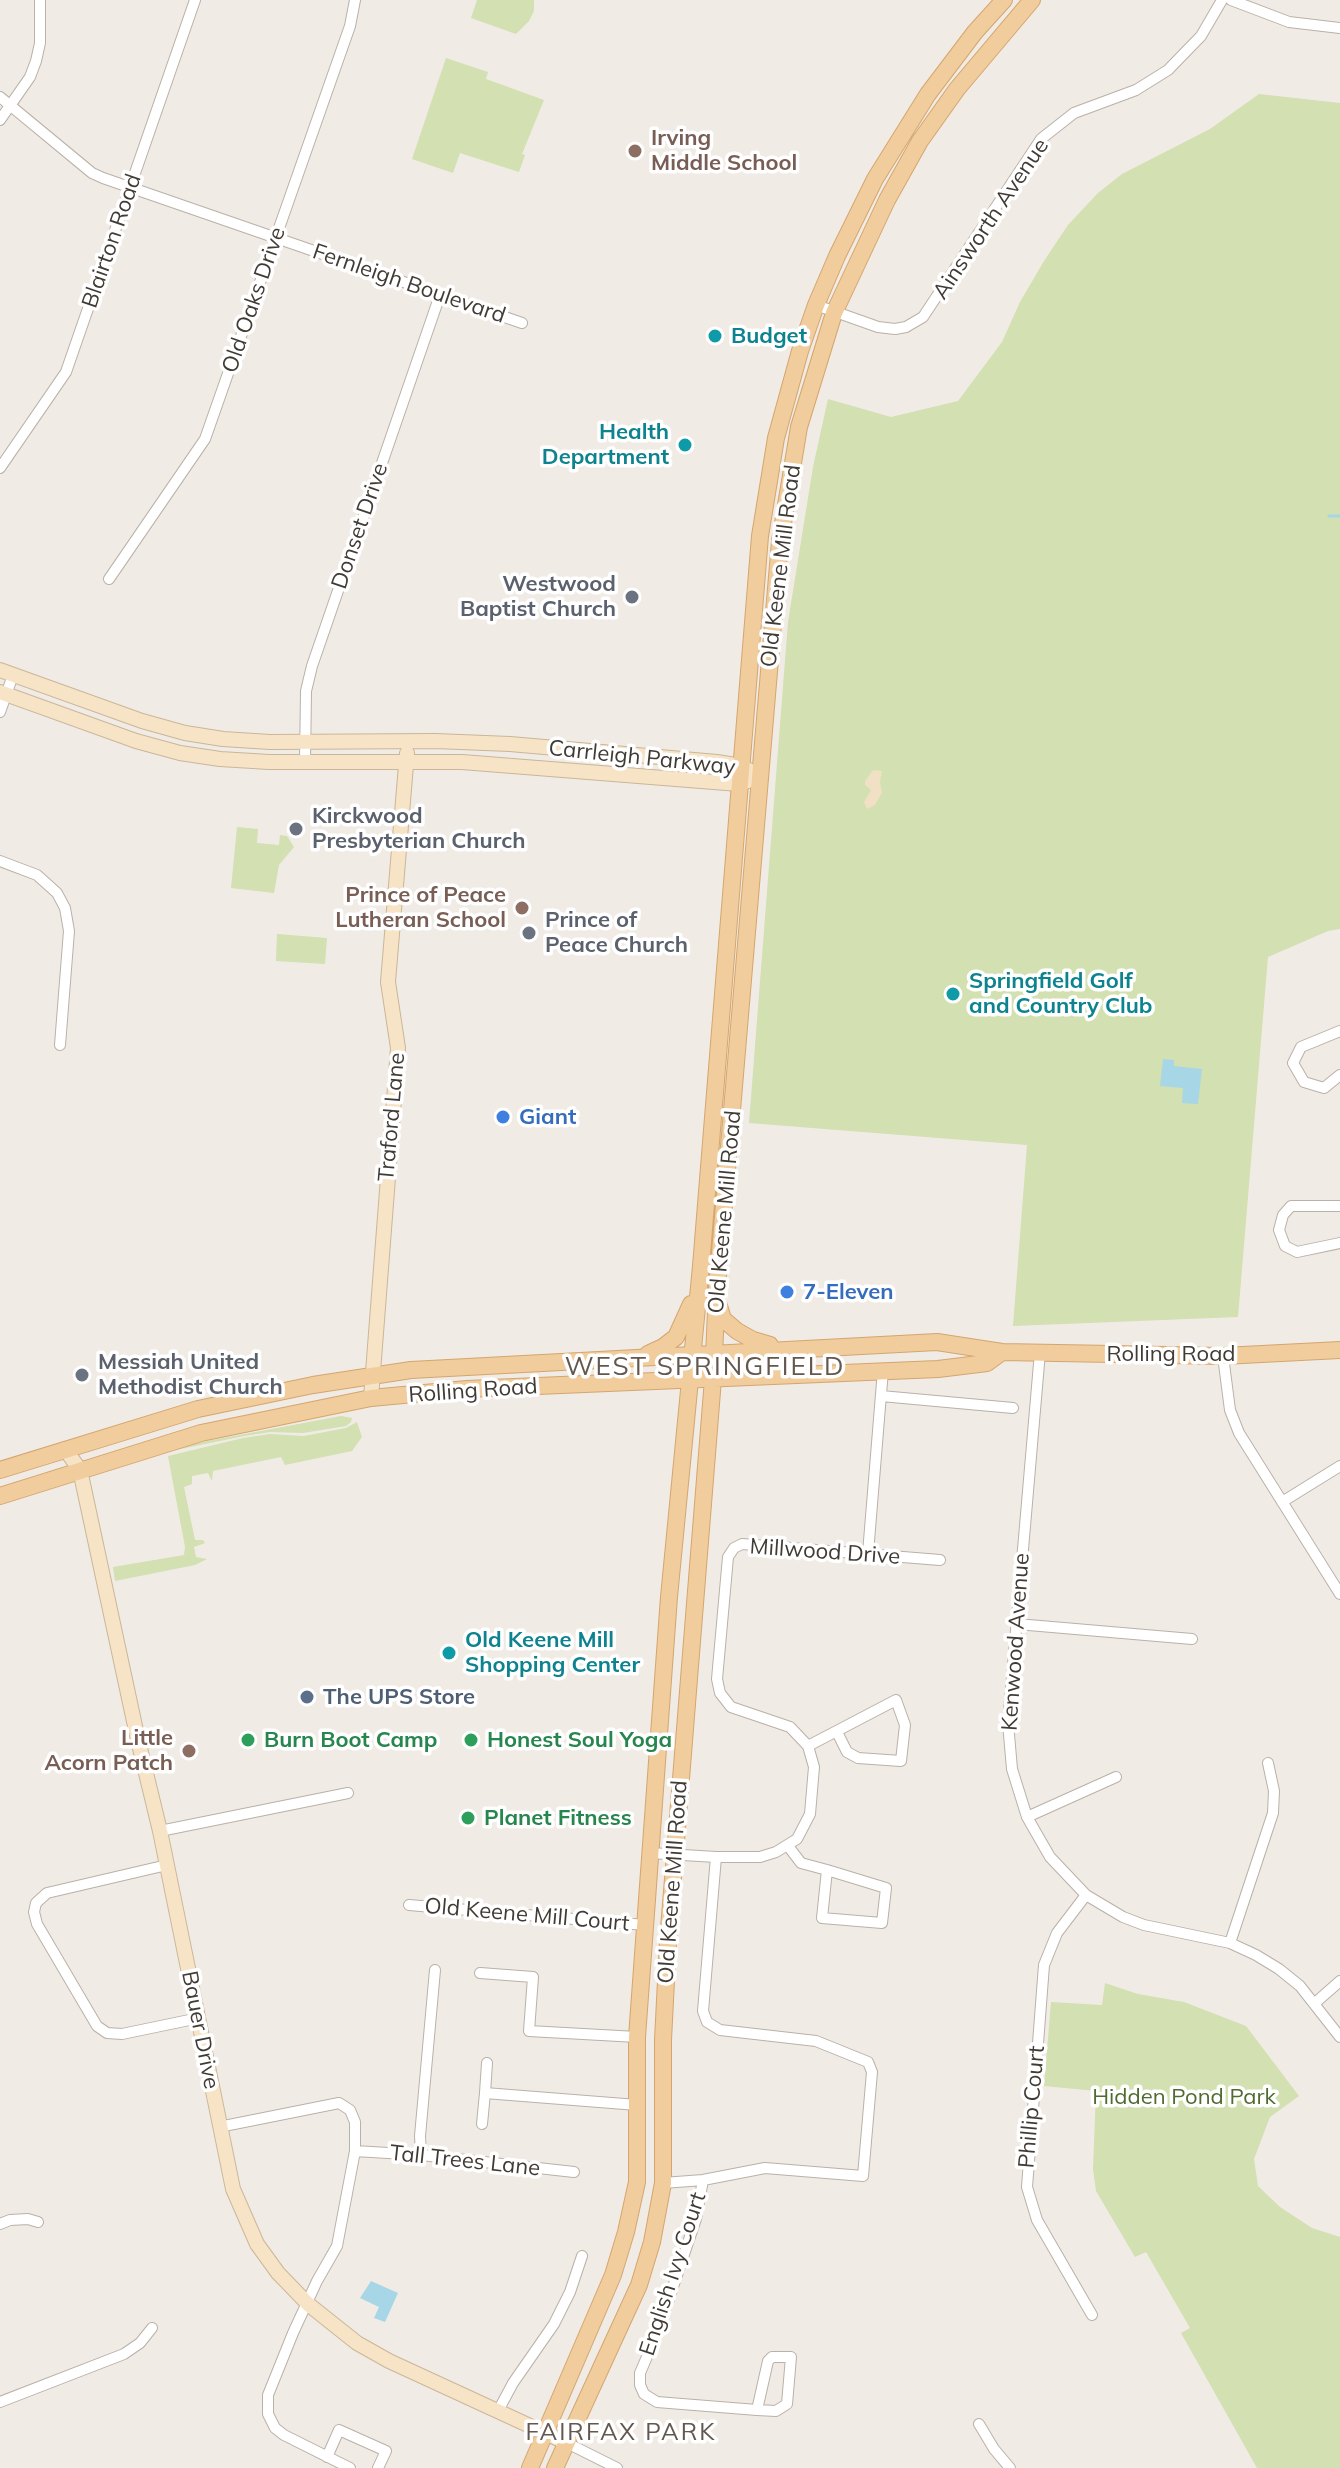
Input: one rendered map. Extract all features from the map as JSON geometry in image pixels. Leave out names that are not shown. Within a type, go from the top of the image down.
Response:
[{"type":"main road","name":"Old Keene Mill Road","points":[[530,2468],[621,2253],[637,2182],[637,2037],[669,1597],[700,1279],[760,536],[767,492],[787,396],[816,305],[859,209],[908,125],[956,57],[1004,0]]},
{"type":"main road","name":"Old Keene Mill Road","points":[[555,2468],[639,2285],[652,2242],[663,2183],[663,2040],[713,1379],[717,1288],[773,616],[786,500],[799,427],[834,313],[887,200],[920,141],[957,89],[1032,0]]},
{"type":"main road","points":[[640,1358],[676,1337],[686,1320],[700,1279]]},
{"type":"main road","points":[[717,1288],[720,1315],[729,1325],[748,1338],[787,1350]]},
{"type":"main road","name":"Rolling Road","points":[[0,1470],[198,1409],[371,1375],[465,1366],[937,1342],[1002,1352],[1223,1356],[1340,1350]]},
{"type":"main road","name":"Rolling Road","points":[[0,1496],[201,1433],[371,1398],[467,1389],[938,1369],[987,1363],[1002,1352]]},
{"type":"street","points":[[0,120],[30,77],[36,61],[40,43],[40,0]]},
{"type":"street","name":"Blairton Road","points":[[0,468],[66,372],[195,0]]},
{"type":"street","name":"Old Oaks Drive","points":[[109,579],[205,439],[350,26],[355,0]]},
{"type":"street","name":"Ainsworth Avenue","points":[[816,305],[878,327],[895,329],[906,327],[923,317],[1041,139],[1074,113],[1136,90],[1168,70],[1201,36],[1222,0]]},
{"type":"street","points":[[1231,0],[1289,22],[1340,28]]},
{"type":"street","name":"Fernleigh Boulevard","points":[[0,97],[92,173],[522,323]]},
{"type":"street","name":"Donset Drive","points":[[305,762],[306,691],[312,666],[440,295]]},
{"type":"street","points":[[0,712],[7,673]]},
{"type":"street","name":"Carrleigh Parkway","points":[[7,673],[122,715],[185,733],[245,741],[407,740],[542,747],[717,762],[741,766],[760,776]]},
{"type":"street","name":"Carrleigh Parkway","points":[[3,693],[115,734],[180,753],[244,761],[407,761],[509,765],[739,784],[760,776]]},
{"type":"street","name":"Traford Lane","points":[[371,1398],[398,1048],[388,982],[407,740]]},
{"type":"street","points":[[0,861],[37,875],[47,883],[57,893],[67,916],[69,931],[60,1045]]},
{"type":"street","points":[[1340,1031],[1301,1047],[1293,1063],[1304,1082],[1324,1088],[1340,1075]]},
{"type":"street","points":[[1340,1206],[1291,1206],[1283,1215],[1279,1230],[1285,1246],[1297,1252],[1340,1243]]},
{"type":"street","name":"Kenwood Avenue","points":[[1040,1352],[1009,1746],[1016,1788],[1027,1817],[1050,1857],[1086,1895],[1123,1917],[1144,1925],[1230,1943],[1279,1969],[1315,2003],[1340,2037]]},
{"type":"street","points":[[1223,1356],[1234,1423],[1340,1594]]},
{"type":"street","points":[[868,1553],[883,1370]]},
{"type":"street","points":[[881,1396],[1013,1408]]},
{"type":"street","name":"Bauer Drive","points":[[65,1449],[80,1470],[160,1831],[233,2189],[257,2244],[278,2273],[308,2304],[357,2343],[389,2361],[567,2443]]},
{"type":"street","points":[[1282,1502],[1340,1466]]},
{"type":"street","name":"Millwood Drive","points":[[808,1746],[790,1727],[731,1707],[720,1693],[717,1679],[728,1557],[734,1548],[742,1544],[940,1560]]},
{"type":"street","points":[[1017,1624],[1192,1639]]},
{"type":"street","points":[[650,1853],[760,1857],[788,1846],[803,1831],[810,1814],[814,1767],[808,1746],[896,1700],[905,1725],[901,1761],[858,1758],[847,1752],[837,1732]]},
{"type":"street","points":[[1230,1943],[1273,1813],[1274,1791],[1268,1763]]},
{"type":"street","points":[[1027,1817],[1116,1777]]},
{"type":"street","points":[[160,1831],[348,1793]]},
{"type":"street","points":[[788,1846],[801,1863],[827,1870],[886,1888],[882,1923],[822,1918],[827,1870]]},
{"type":"street","points":[[663,2183],[703,2180],[765,2168],[863,2176],[872,2072],[868,2062],[816,2041],[720,2030],[707,2022],[703,2011],[716,1857]]},
{"type":"street","points":[[167,1865],[47,1893],[36,1903],[34,1912],[37,1924],[97,2026],[107,2033],[122,2034],[199,2018]]},
{"type":"street","name":"Phillip Court","points":[[1086,1895],[1057,1933],[1044,1965],[1027,2187],[1037,2220],[1092,2315]]},
{"type":"street","name":"Old Keene Mill Court","points":[[409,1905],[645,1925]]},
{"type":"street","points":[[421,2155],[420,2136],[435,1970]]},
{"type":"street","points":[[480,1973],[533,1977],[529,2031],[637,2037]]},
{"type":"street","points":[[1315,2003],[1340,1981]]},
{"type":"street","points":[[482,2124],[487,2063]]},
{"type":"street","points":[[485,2093],[637,2105]]},
{"type":"street","points":[[219,2127],[339,2103],[350,2110],[355,2122],[355,2151],[337,2246],[317,2281],[268,2395],[268,2414],[275,2428],[350,2468]]},
{"type":"street","name":"Tall Trees Lane","points":[[355,2151],[574,2172]]},
{"type":"street","name":"English Ivy Court","points":[[703,2180],[696,2219],[658,2331],[640,2373],[640,2385],[644,2394],[657,2402],[757,2410],[776,2411],[787,2404],[791,2357],[772,2357],[768,2361],[757,2410]]},
{"type":"street","points":[[0,2224],[28,2219],[38,2222]]},
{"type":"street","points":[[498,2411],[513,2383],[554,2324],[570,2292],[582,2256]]},
{"type":"street","points":[[0,2402],[124,2354],[140,2343],[152,2328]]},
{"type":"street","points":[[979,2424],[1010,2468]]},
{"type":"street","points":[[327,2457],[339,2430],[386,2451],[378,2468]]},
{"type":"street","points":[[567,2443],[617,2468]]},
{"type":"green space","points":[[477,0],[534,0],[534,11],[516,34],[471,18]]},
{"type":"green space","points":[[446,58],[488,72],[486,79],[544,100],[522,154],[525,155],[519,172],[460,153],[453,173],[412,159]]},
{"type":"green space","points":[[1259,94],[1340,103],[1340,929],[1328,931],[1268,957],[1238,1317],[1013,1326],[1027,1145],[749,1123],[788,622],[813,467],[828,399],[891,417],[958,401],[1002,342],[1020,302],[1068,225],[1098,193],[1122,174],[1210,129]]},
{"type":"green space","points":[[237,827],[258,829],[257,843],[279,845],[280,835],[287,836],[294,847],[279,865],[274,893],[231,888]]},
{"type":"green space","points":[[277,934],[327,938],[325,964],[276,961]]},
{"type":"green space","points":[[341,1416],[352,1418],[351,1422],[346,1426],[303,1433],[270,1432],[171,1451],[186,1445]]},
{"type":"green space","points":[[357,1422],[362,1437],[352,1451],[285,1465],[281,1457],[213,1471],[212,1481],[208,1473],[192,1476],[192,1484],[184,1487],[195,1540],[205,1543],[194,1547],[196,1557],[207,1559],[195,1565],[115,1581],[113,1567],[184,1555],[168,1456],[243,1438],[270,1434],[304,1436],[346,1428]]},
{"type":"green space","name":"Hidden Pond Park","points":[[1105,1983],[1138,1994],[1184,2002],[1246,2026],[1299,2096],[1270,2117],[1254,2159],[1258,2186],[1280,2207],[1312,2228],[1340,2237],[1340,2468],[1257,2468],[1181,2333],[1190,2328],[1146,2252],[1135,2257],[1096,2191],[1093,2169],[1096,2091],[1044,2086],[1051,2002],[1102,2005]]},
{"type":"sand","points":[[873,770],[882,771],[882,793],[875,805],[867,809],[864,802],[871,790],[865,781]]},
{"type":"water","points":[[1163,1059],[1174,1060],[1174,1066],[1202,1069],[1198,1104],[1182,1103],[1183,1088],[1160,1086]]},
{"type":"water","points":[[371,2281],[398,2293],[385,2322],[374,2318],[379,2307],[360,2298]]},
{"type":"waterway","points":[[1329,516],[1340,516]]},
{"type":"place","name":"Irving Middle School","points":[[635,151]]},
{"type":"place","name":"Budget","points":[[715,336]]},
{"type":"place","name":"Health Department","points":[[685,445]]},
{"type":"place","name":"Westwood Baptist Church","points":[[632,597]]},
{"type":"place","name":"Kirckwood Presbyterian Church","points":[[296,829]]},
{"type":"place","name":"Prince of Peace Lutheran School","points":[[522,908]]},
{"type":"place","name":"Prince of Peace Church","points":[[529,933]]},
{"type":"place","name":"Springfield Golf and Country Club","points":[[953,994]]},
{"type":"place","name":"Giant","points":[[503,1117]]},
{"type":"place","name":"7-Eleven","points":[[787,1292]]},
{"type":"place","name":"Messiah United Methodist Church","points":[[82,1375]]},
{"type":"place","name":"Old Keene Mill Shopping Center","points":[[449,1653]]},
{"type":"place","name":"The UPS Store","points":[[307,1697]]},
{"type":"place","name":"Burn Boot Camp","points":[[248,1740]]},
{"type":"place","name":"Honest Soul Yoga","points":[[471,1740]]},
{"type":"place","name":"Little Acorn Patch","points":[[189,1751]]},
{"type":"place","name":"Planet Fitness","points":[[468,1818]]},
{"type":"district","name":"WEST SPRINGFIELD","points":[[705,1367]]},
{"type":"district","name":"FAIRFAX PARK","points":[[621,2433]]}]
